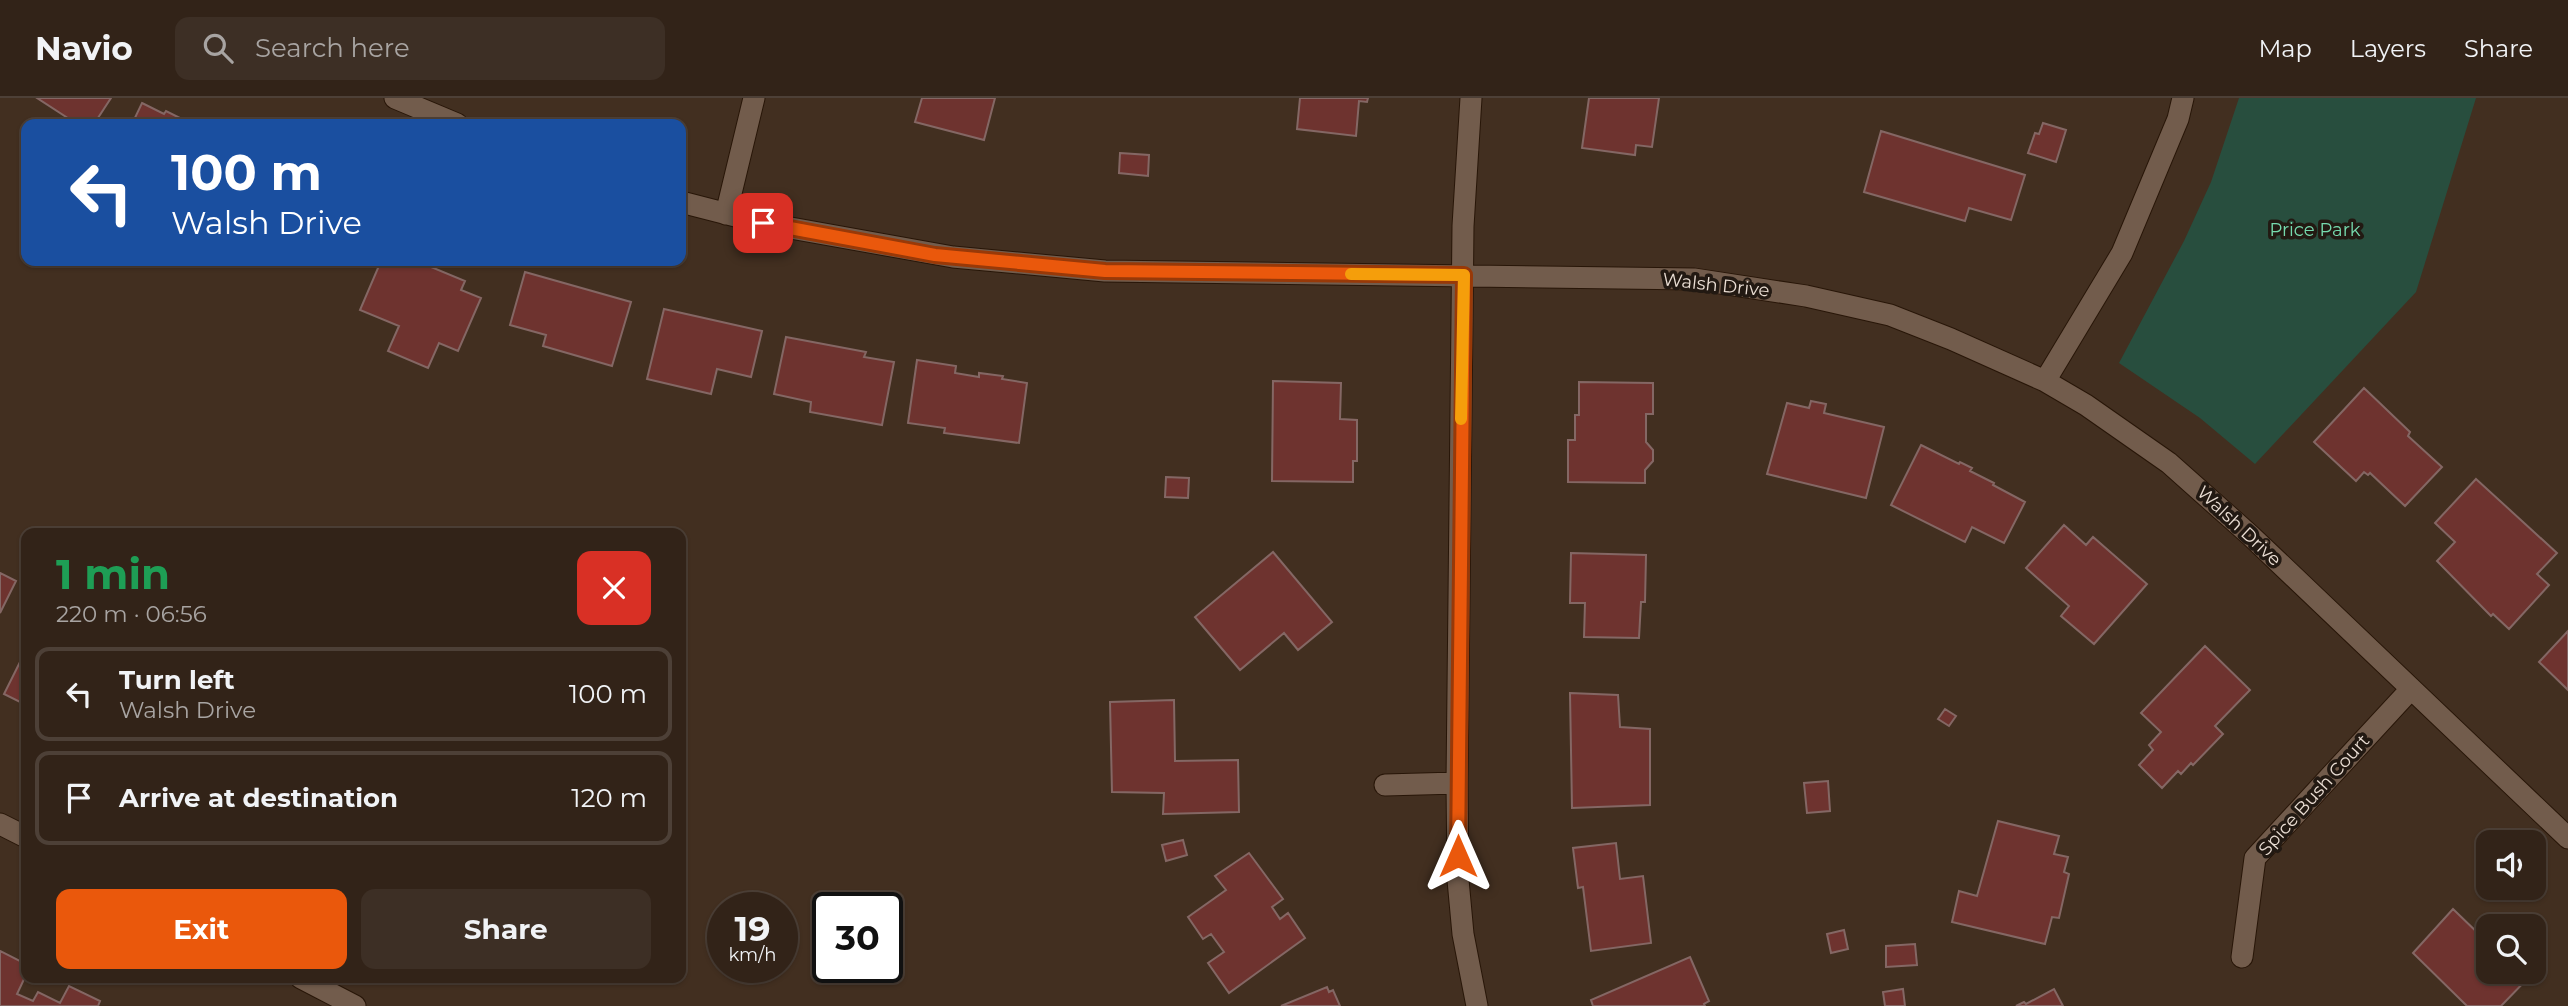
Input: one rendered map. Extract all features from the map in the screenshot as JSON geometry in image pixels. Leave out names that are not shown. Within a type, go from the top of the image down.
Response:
[{"type":"street","points":[[395,98],[445,119]]},
{"type":"street","points":[[726,214],[754,98]]},
{"type":"street","points":[[1471,98],[1463,226],[1457,783],[1458,880],[1463,934],[1477,1006]]},
{"type":"street","points":[[2045,382],[2122,253],[2178,119],[2183,98]]},
{"type":"street","name":"Walsh Drive","points":[[686,203],[763,223],[918,252],[1105,271],[1694,279],[1806,296],[1890,315],[1951,339],[2045,382],[2087,405],[2169,463],[2251,536],[2568,838]]},
{"type":"street","name":"Spice Bush Court","points":[[2242,957],[2255,858],[2411,689]]},
{"type":"street","points":[[1385,785],[1457,783]]},
{"type":"street","points":[[0,824],[21,834]]},
{"type":"street","points":[[311,983],[355,1006]]},
{"type":"green space","name":"Price Park","points":[[2239,98],[2476,98],[2416,292],[2255,464],[2200,418],[2119,363],[2184,241],[2211,182]]},
{"type":"building","points":[[37,98],[111,98],[97,119],[69,119]]},
{"type":"building","points":[[922,98],[995,98],[984,140],[915,122]]},
{"type":"building","points":[[1300,98],[1368,98],[1367,102],[1359,101],[1356,136],[1297,129]]},
{"type":"building","points":[[1589,98],[1659,98],[1652,147],[1636,145],[1635,155],[1582,148]]},
{"type":"building","points":[[142,103],[182,119],[134,119]]},
{"type":"building","points":[[2043,123],[2066,130],[2056,162],[2028,153],[2035,133],[2039,134]]},
{"type":"building","points":[[1881,131],[2025,175],[2011,220],[1969,208],[1965,221],[1864,192]]},
{"type":"building","points":[[1120,153],[1149,155],[1148,176],[1119,173]]},
{"type":"building","points":[[379,266],[432,266],[465,281],[461,290],[481,298],[458,351],[439,343],[428,368],[388,351],[399,326],[360,310]]},
{"type":"building","points":[[525,272],[631,302],[612,366],[543,346],[546,335],[510,325]]},
{"type":"building","points":[[664,309],[762,331],[751,377],[717,369],[711,394],[647,379]]},
{"type":"building","points":[[786,337],[866,352],[864,357],[894,362],[882,425],[810,412],[811,402],[774,394]]},
{"type":"building","points":[[917,360],[956,366],[955,373],[979,377],[979,373],[1003,376],[1002,379],[1027,383],[1019,443],[944,433],[945,428],[908,423]]},
{"type":"building","points":[[1273,381],[1341,383],[1340,419],[1357,420],[1357,461],[1353,461],[1353,482],[1272,481]]},
{"type":"building","points":[[1579,382],[1653,383],[1653,414],[1646,414],[1646,442],[1653,450],[1653,461],[1645,470],[1645,483],[1568,482],[1568,440],[1575,440],[1575,415],[1579,415]]},
{"type":"building","points":[[2364,388],[2410,432],[2408,436],[2442,467],[2405,506],[2370,473],[2368,475],[2364,472],[2356,481],[2314,442]]},
{"type":"building","points":[[1811,401],[1826,404],[1824,413],[1884,427],[1866,498],[1767,474],[1787,403],[1809,408]]},
{"type":"building","points":[[1921,445],[1972,468],[1970,471],[2025,502],[2004,543],[1972,527],[1965,542],[1891,505]]},
{"type":"building","points":[[1166,477],[1189,478],[1188,498],[1165,497]]},
{"type":"building","points":[[2476,479],[2557,553],[2537,574],[2549,585],[2509,629],[2493,614],[2491,616],[2437,561],[2455,542],[2435,523]]},
{"type":"building","points":[[2064,525],[2086,545],[2093,537],[2147,584],[2094,644],[2061,616],[2069,606],[2026,568]]},
{"type":"building","points":[[1273,552],[1332,622],[1298,650],[1284,633],[1240,670],[1195,617]]},
{"type":"building","points":[[1571,553],[1646,555],[1645,602],[1641,602],[1639,638],[1584,637],[1585,603],[1570,603]]},
{"type":"building","points":[[0,573],[16,581],[0,613]]},
{"type":"building","points":[[2568,631],[2568,690],[2539,662]]},
{"type":"building","points":[[2205,646],[2250,690],[2215,726],[2223,734],[2193,765],[2191,763],[2181,774],[2178,771],[2162,788],[2139,765],[2153,750],[2149,745],[2161,732],[2141,713]]},
{"type":"building","points":[[21,660],[21,702],[4,694]]},
{"type":"building","points":[[1570,693],[1618,695],[1620,727],[1650,729],[1650,805],[1572,808]]},
{"type":"building","points":[[1174,700],[1175,761],[1238,760],[1239,812],[1163,814],[1164,793],[1112,792],[1110,702]]},
{"type":"building","points":[[1945,709],[1956,716],[1949,726],[1938,719]]},
{"type":"building","points":[[1828,781],[1830,811],[1807,813],[1804,783]]},
{"type":"building","points":[[1998,821],[2059,836],[2054,854],[2068,857],[2064,872],[2069,874],[2059,918],[2052,917],[2045,944],[1952,922],[1959,891],[1977,896]]},
{"type":"building","points":[[1183,840],[1187,855],[1166,861],[1162,845]]},
{"type":"building","points":[[1616,843],[1620,879],[1643,876],[1651,943],[1591,951],[1583,887],[1578,888],[1573,848]]},
{"type":"building","points":[[1249,853],[1283,899],[1272,907],[1280,919],[1288,913],[1305,938],[1229,993],[1208,963],[1224,952],[1211,934],[1203,939],[1188,917],[1226,890],[1215,876]]},
{"type":"building","points":[[2453,909],[2476,931],[2476,984],[2522,984],[2501,1006],[2467,1006],[2413,953]]},
{"type":"building","points":[[1844,930],[1848,949],[1831,953],[1827,934]]},
{"type":"building","points":[[1915,944],[1917,965],[1886,967],[1886,946]]},
{"type":"building","points":[[0,951],[21,962],[22,983],[17,994],[33,1001],[38,992],[60,1003],[69,986],[100,1001],[98,1006],[0,1006]]},
{"type":"building","points":[[1690,957],[1709,1001],[1705,1006],[1593,1006],[1591,1000]]},
{"type":"building","points":[[1327,987],[1329,992],[1333,990],[1340,1006],[1281,1006]]},
{"type":"building","points":[[1903,989],[1905,1006],[1885,1006],[1883,992]]},
{"type":"building","points":[[2054,989],[2063,1006],[2016,1006],[2024,1002],[2026,1004]]},
{"type":"slow traffic","points":[[1351,274],[1464,275],[1461,419]]},
{"type":"route","points":[[763,223],[935,255],[1105,271],[1464,275],[1458,856]]}]
